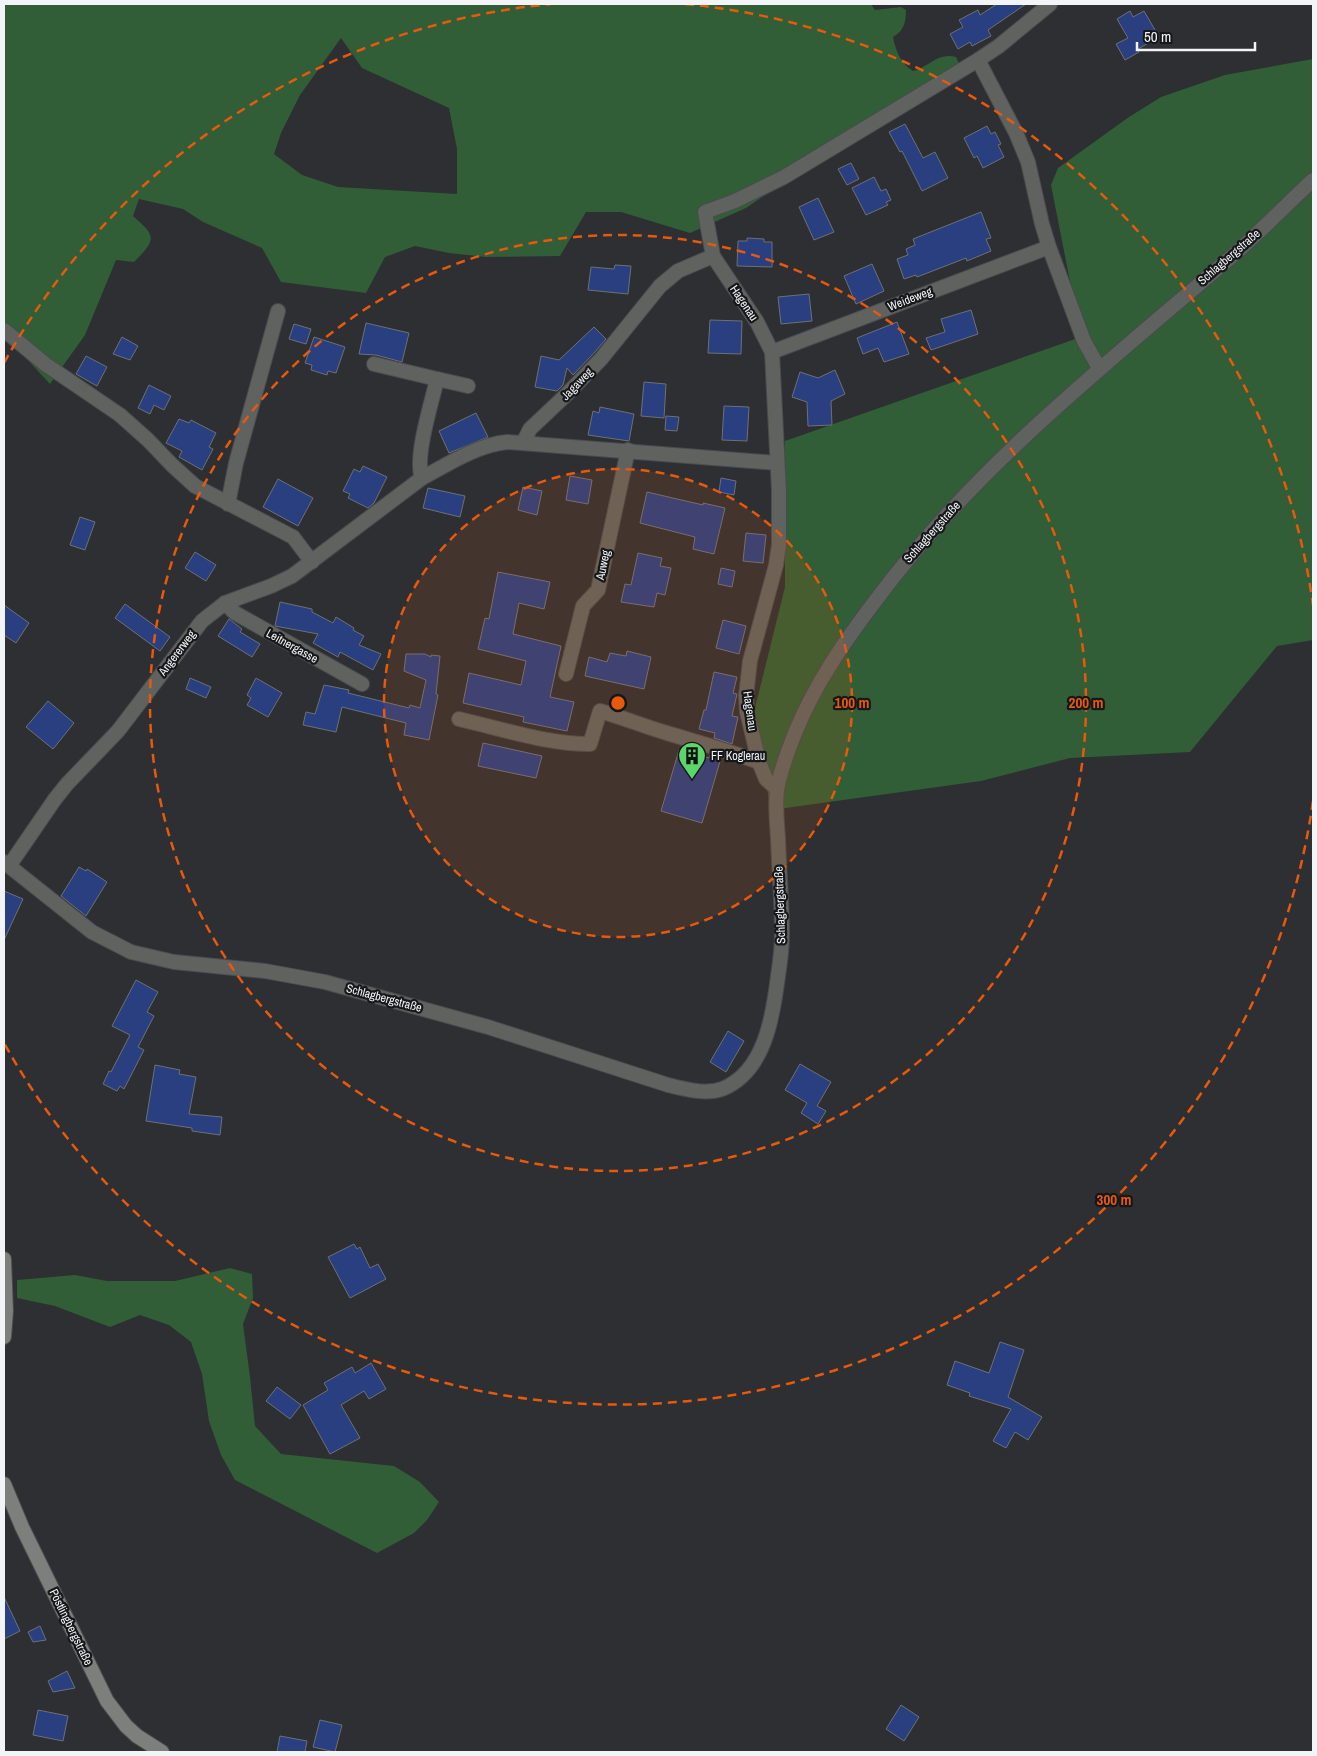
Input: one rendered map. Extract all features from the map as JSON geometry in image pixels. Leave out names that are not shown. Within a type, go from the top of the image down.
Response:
[{"type":"main road","points":[[4,1259],[6,1311],[4,1337]]},
{"type":"main road","name":"Pöstlingbergstraße","points":[[4,1484],[22,1527],[107,1701],[126,1726],[162,1752]]},
{"type":"street","name":"Hagenau","points":[[777,789],[766,779],[759,762],[746,696],[746,681],[750,661],[776,565],[779,544],[780,520],[772,352],[757,322],[713,256],[705,212],[735,201],[784,177],[978,60],[1005,41],[1050,4]]},
{"type":"street","points":[[978,60],[1016,133],[1028,162],[1049,247],[1084,341],[1099,368]]},
{"type":"street","name":"Schlagbergstraße","points":[[6,864],[92,932],[132,952],[174,962],[265,971],[325,982],[488,1027],[668,1085],[697,1090],[720,1090],[746,1072],[756,1058],[763,1044],[772,1015],[782,938],[776,811],[777,789],[804,711],[846,640],[898,570],[1004,454],[1099,368],[1237,252],[1313,180]]},
{"type":"street","name":"Weideweg","points":[[772,352],[1049,247]]},
{"type":"street","name":"Jagaweg","points":[[523,443],[530,429],[601,359],[660,286],[678,271],[713,256]]},
{"type":"street","points":[[228,504],[238,454],[278,311]]},
{"type":"street","points":[[4,330],[45,364],[120,415],[195,486],[293,537],[312,562],[422,478],[473,452],[507,442],[777,463]]},
{"type":"street","points":[[374,364],[468,386]]},
{"type":"street","points":[[422,478],[419,457],[437,379]]},
{"type":"street","name":"Auweg","points":[[566,674],[583,606],[598,590],[628,450]]},
{"type":"street","name":"Angererweg","points":[[6,864],[67,784],[118,731],[193,631],[211,612],[225,603],[283,581],[312,562]]},
{"type":"street","name":"Leitnergasse","points":[[225,603],[235,613],[362,684]]},
{"type":"street","points":[[459,719],[546,740],[573,744],[590,744],[600,711],[759,762]]},
{"type":"green space","points":[[4,4],[871,4],[875,10],[901,7],[906,10],[904,26],[893,37],[899,56],[913,71],[939,58],[950,56],[956,57],[959,64],[746,208],[690,233],[621,212],[586,212],[560,256],[486,257],[449,253],[415,246],[385,257],[366,293],[281,282],[262,248],[203,222],[183,209],[139,199],[133,216],[146,228],[151,238],[150,243],[134,262],[116,260],[85,335],[50,384],[4,334]],"holes":[[[341,38],[362,68],[449,108],[457,149],[457,194],[338,187],[302,175],[274,154],[281,133],[300,95]]]},
{"type":"green space","points":[[1313,59],[1313,640],[1277,646],[1190,752],[1070,758],[981,781],[771,810],[753,716],[785,587],[785,441],[1081,337],[1051,185],[1058,168],[1129,117],[1161,97],[1225,75]]},
{"type":"green space","points":[[230,1268],[252,1274],[253,1298],[243,1324],[255,1426],[281,1454],[394,1466],[420,1482],[439,1502],[427,1520],[414,1533],[377,1553],[235,1480],[221,1455],[209,1421],[202,1374],[191,1342],[169,1325],[140,1315],[110,1327],[55,1306],[17,1298],[17,1280],[75,1275],[107,1281],[175,1281]]},
{"type":"building","points":[[997,4],[1026,4],[988,30],[991,36],[972,46],[970,42],[958,49],[950,34],[963,27],[959,20],[978,10],[980,15]]},
{"type":"building","points":[[1130,11],[1133,17],[1144,11],[1159,37],[1138,49],[1139,52],[1125,60],[1116,44],[1128,38],[1117,19]]},
{"type":"building","points":[[905,124],[923,158],[935,152],[948,178],[922,191],[902,151],[900,152],[889,132]]},
{"type":"building","points":[[987,126],[991,134],[995,132],[1001,144],[998,145],[1004,157],[983,168],[977,156],[974,158],[964,138]]},
{"type":"building","points":[[851,163],[859,179],[847,185],[838,169]]},
{"type":"building","points":[[874,177],[881,191],[886,189],[891,200],[886,202],[888,205],[866,215],[852,188]]},
{"type":"building","points":[[818,198],[834,232],[814,240],[799,207]]},
{"type":"building","points":[[981,212],[991,238],[986,239],[991,251],[967,261],[966,258],[917,277],[916,275],[904,279],[897,259],[908,255],[906,249],[915,245],[913,239]]},
{"type":"building","points":[[747,238],[764,239],[764,242],[772,242],[772,267],[737,266],[738,241],[747,241]]},
{"type":"building","points":[[872,264],[884,291],[856,304],[844,276]]},
{"type":"building","points":[[615,265],[631,266],[628,294],[588,290],[591,267],[614,269]]},
{"type":"building","points":[[809,294],[812,321],[781,324],[778,297]]},
{"type":"building","points":[[971,310],[978,334],[931,350],[926,338],[945,332],[941,319]]},
{"type":"building","points":[[710,320],[742,321],[741,354],[708,353]]},
{"type":"building","points":[[897,322],[909,354],[884,362],[878,348],[863,354],[857,338]]},
{"type":"building","points":[[366,323],[409,333],[402,362],[376,355],[359,354]]},
{"type":"building","points":[[294,324],[311,329],[306,344],[289,339]]},
{"type":"building","points":[[594,327],[606,339],[573,375],[567,368],[563,385],[557,391],[535,387],[541,356],[559,360]]},
{"type":"building","points":[[122,337],[138,346],[130,360],[113,354]]},
{"type":"building","points":[[314,337],[345,347],[336,373],[328,371],[327,375],[311,370],[312,365],[305,363]]},
{"type":"building","points":[[86,356],[107,367],[97,386],[76,374]]},
{"type":"building","points":[[835,370],[845,394],[831,401],[832,425],[808,426],[807,402],[792,397],[800,372],[818,378]]},
{"type":"building","points":[[644,382],[666,384],[664,418],[641,416]]},
{"type":"building","points":[[149,385],[171,396],[164,410],[154,405],[150,414],[138,408]]},
{"type":"building","points":[[724,406],[749,407],[747,441],[722,440]]},
{"type":"building","points":[[600,407],[634,414],[629,441],[588,435],[593,411],[599,413]]},
{"type":"building","points":[[476,413],[488,437],[449,453],[439,431]]},
{"type":"building","points":[[666,416],[679,417],[677,431],[665,430]]},
{"type":"building","points":[[179,419],[189,423],[191,420],[216,433],[209,447],[213,449],[202,470],[179,457],[182,451],[166,443]]},
{"type":"building","points":[[363,466],[387,477],[374,503],[368,508],[348,498],[350,494],[343,491],[354,469],[360,472]]},
{"type":"building","points":[[570,476],[592,480],[588,504],[566,500]]},
{"type":"building","points":[[721,478],[736,481],[734,495],[719,492]]},
{"type":"building","points":[[278,479],[313,498],[298,526],[263,507]]},
{"type":"building","points":[[523,487],[542,491],[537,515],[518,510]]},
{"type":"building","points":[[428,488],[465,496],[460,517],[423,508]]},
{"type":"building","points":[[647,492],[725,508],[714,554],[693,549],[695,537],[640,523]]},
{"type":"building","points":[[80,517],[95,522],[85,550],[70,545]]},
{"type":"building","points":[[746,533],[766,535],[763,563],[743,561]]},
{"type":"building","points":[[195,552],[216,565],[206,581],[185,568]]},
{"type":"building","points":[[638,553],[662,558],[660,566],[671,568],[665,595],[657,593],[654,607],[621,602],[625,584],[631,585]]},
{"type":"building","points":[[721,568],[735,571],[732,587],[718,584]]},
{"type":"building","points":[[498,572],[550,582],[544,609],[519,603],[513,634],[561,646],[550,697],[574,702],[567,731],[523,722],[524,717],[463,703],[469,673],[521,685],[526,661],[478,649],[485,618],[489,619]]},
{"type":"building","points":[[280,602],[312,609],[312,612],[333,623],[336,617],[354,628],[353,630],[364,636],[359,645],[381,654],[373,670],[340,652],[338,657],[313,643],[318,634],[275,626]]},
{"type":"building","points":[[125,604],[170,637],[160,651],[115,618]]},
{"type":"building","points":[[4,605],[29,623],[16,643],[4,635]]},
{"type":"building","points":[[229,619],[242,629],[240,632],[260,644],[252,657],[218,636]]},
{"type":"building","points":[[723,620],[746,626],[739,654],[716,648]]},
{"type":"building","points":[[627,651],[651,657],[644,689],[585,676],[589,657],[607,662],[610,653],[626,656]]},
{"type":"building","points":[[406,654],[425,654],[431,657],[431,655],[440,656],[436,694],[438,695],[429,740],[404,735],[406,723],[342,707],[336,732],[303,725],[306,712],[315,714],[324,685],[349,690],[348,693],[409,708],[410,705],[420,708],[426,680],[404,671]]},
{"type":"building","points":[[714,672],[737,677],[733,693],[737,694],[732,716],[738,717],[732,744],[714,738],[715,733],[699,729],[704,710],[706,710]]},
{"type":"building","points":[[190,678],[211,687],[206,698],[186,689]]},
{"type":"building","points":[[256,678],[282,693],[268,717],[247,705],[251,698],[247,695]]},
{"type":"building","points":[[48,701],[74,723],[53,749],[26,727]]},
{"type":"building","points":[[483,743],[542,756],[536,778],[478,766]]},
{"type":"building","name":"FF Koglerau","points":[[679,750],[709,758],[710,755],[721,758],[702,823],[661,811]]},
{"type":"building","points":[[79,867],[86,871],[87,869],[107,882],[86,916],[61,896]]},
{"type":"building","points":[[4,891],[23,899],[4,940]]},
{"type":"building","points":[[136,980],[158,992],[147,1012],[154,1016],[138,1047],[144,1050],[124,1089],[120,1086],[117,1091],[103,1084],[130,1035],[112,1026]]},
{"type":"building","points":[[728,1031],[744,1041],[726,1072],[710,1062]]},
{"type":"building","points":[[800,1064],[831,1082],[817,1106],[826,1111],[818,1124],[801,1113],[807,1103],[785,1090]]},
{"type":"building","points":[[155,1065],[180,1070],[179,1074],[196,1077],[189,1114],[222,1117],[220,1135],[192,1131],[192,1128],[146,1121]]},
{"type":"building","points":[[354,1244],[357,1249],[360,1247],[370,1268],[378,1264],[386,1279],[350,1298],[328,1257]]},
{"type":"building","points":[[1000,1342],[1024,1350],[1008,1397],[1042,1417],[1028,1440],[1015,1432],[1006,1448],[993,1441],[1011,1409],[969,1396],[970,1393],[947,1385],[955,1361],[989,1373]]},
{"type":"building","points":[[371,1363],[386,1389],[369,1399],[364,1391],[341,1405],[360,1438],[330,1454],[303,1405],[328,1390],[324,1383],[352,1367],[355,1373]]},
{"type":"building","points":[[277,1387],[301,1405],[290,1419],[266,1401]]},
{"type":"building","points":[[4,1597],[20,1631],[4,1639]]},
{"type":"building","points":[[40,1626],[46,1640],[33,1642],[28,1632]]},
{"type":"building","points":[[67,1671],[75,1688],[53,1692],[48,1681]]},
{"type":"building","points":[[901,1705],[919,1717],[904,1741],[886,1729]]},
{"type":"building","points":[[38,1710],[68,1716],[63,1741],[33,1735]]},
{"type":"building","points":[[320,1720],[342,1725],[335,1752],[313,1747]]},
{"type":"building","points":[[280,1736],[307,1741],[305,1752],[277,1752]]},
{"type":"place","name":"FF Koglerau","points":[[692,780]]}]
